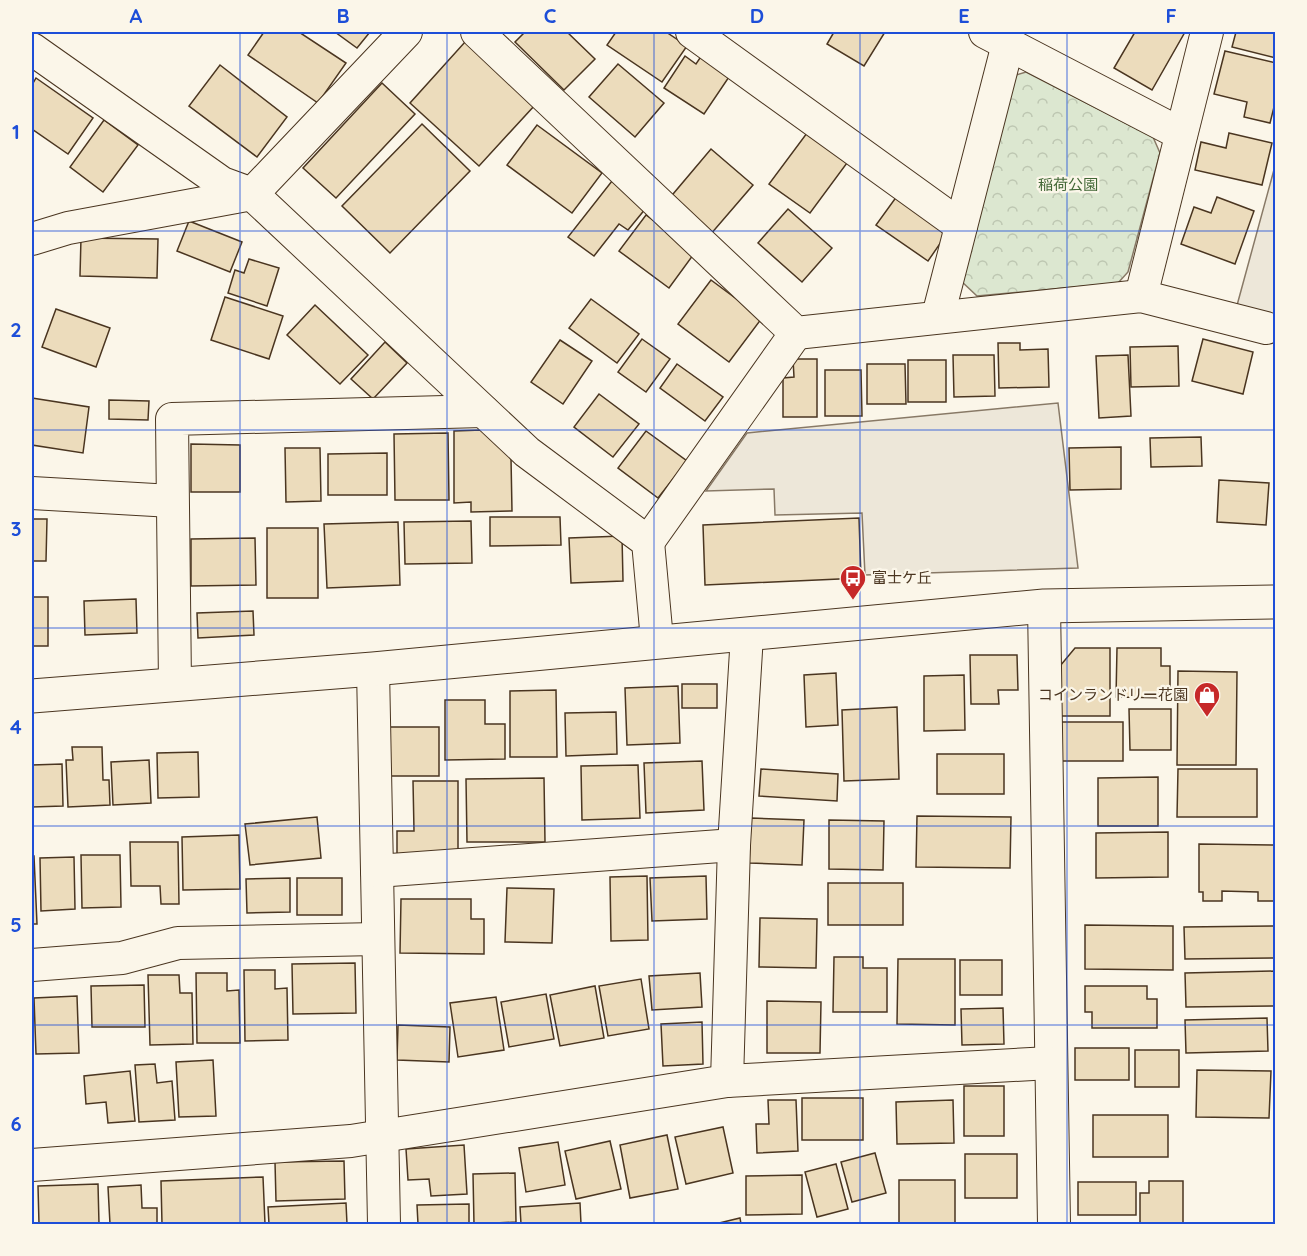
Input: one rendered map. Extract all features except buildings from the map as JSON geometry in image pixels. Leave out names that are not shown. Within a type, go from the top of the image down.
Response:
[{"type":"street","points":[[32,239],[68,228],[252,194],[406,32]]},
{"type":"street","points":[[477,32],[796,333]]},
{"type":"street","points":[[692,32],[961,226]]},
{"type":"street","points":[[1141,296],[1208,32]]},
{"type":"street","points":[[938,316],[961,226],[997,38],[1181,134]]},
{"type":"street","points":[[32,49],[222,183],[252,194],[527,452],[648,542]]},
{"type":"street","points":[[657,640],[648,542],[796,333],[1141,296],[1266,328]]},
{"type":"street","points":[[175,684],[172,418],[483,411]]},
{"type":"street","points":[[32,494],[172,501]]},
{"type":"street","points":[[32,696],[373,669],[657,640],[747,635],[1044,606],[1275,602]]},
{"type":"street","points":[[1044,606],[1054,1224]]},
{"type":"street","points":[[727,1081],[734,845],[747,635]]},
{"type":"street","points":[[373,669],[384,1224]]},
{"type":"street","points":[[377,871],[734,845]]},
{"type":"street","points":[[32,965],[122,958],[178,944],[377,939]]},
{"type":"street","points":[[32,1165],[351,1141],[727,1081],[1050,1063]]},
{"type":"green space","name":"稲荷公園","points":[[1026,72],[1153,137],[1160,153],[1128,272],[1118,283],[977,296],[959,279],[1013,76]]},
{"type":"shaded area","points":[[1275,166],[1275,320],[1236,309]]},
{"type":"shaded area","points":[[1058,403],[1078,568],[865,575],[862,513],[775,515],[774,489],[706,491],[747,433]]},
{"type":"place","name":"富士ケ丘","points":[[853,601]]},
{"type":"place","name":"コインランドリー花園","points":[[1207,718]]}]
